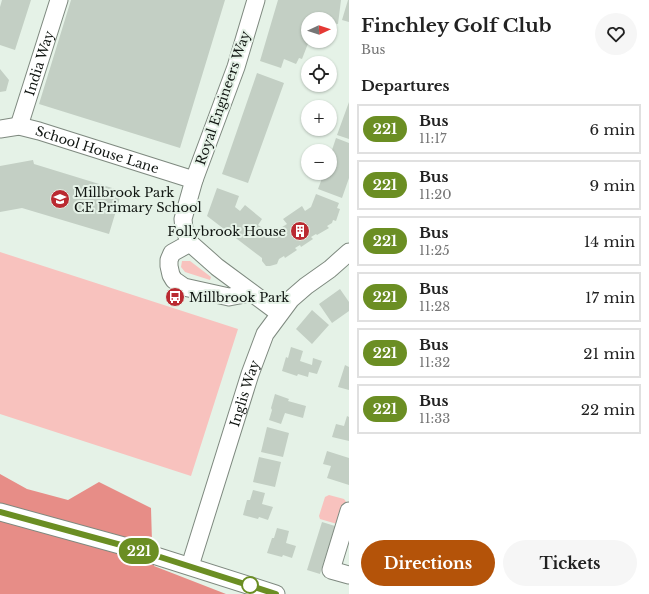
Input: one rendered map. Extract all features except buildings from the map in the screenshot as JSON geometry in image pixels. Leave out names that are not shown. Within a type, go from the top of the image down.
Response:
[{"type":"street","name":"India Way","points":[[19,126],[60,0]]},
{"type":"street","name":"Royal Engineers Way","points":[[256,0],[236,67],[194,180],[183,219],[184,229],[190,243],[250,293],[279,313]]},
{"type":"street","name":"School House Lane","points":[[0,129],[19,126],[194,180]]},
{"type":"street","points":[[190,243],[172,253],[169,260],[169,266],[174,280],[184,287],[229,297],[250,293]]},
{"type":"street","name":"Inglis Way","points":[[190,566],[250,374],[265,334],[279,313],[291,299],[330,269],[349,252]]},
{"type":"street","points":[[0,512],[132,548],[276,594]]},
{"type":"street","points":[[349,512],[331,570],[349,576]]},
{"type":"shaded area","points":[[0,252],[238,329],[191,476],[0,414]]},
{"type":"shaded area","points":[[182,261],[190,261],[211,277],[210,280],[185,272],[181,267]]},
{"type":"shaded area","points":[[0,474],[27,489],[68,500],[99,482],[151,508],[154,566],[226,594],[0,594]]},
{"type":"shaded area","points":[[329,495],[344,499],[347,503],[340,523],[337,524],[320,519],[319,516],[325,497]]},
{"type":"bus line","name":"221","points":[[0,512],[132,548],[276,594]]},
{"type":"place","name":"Millbrook Park CE Primary School","points":[[60,199]]},
{"type":"place","name":"Follybrook House","points":[[300,231]]},
{"type":"place","name":"Millbrook Park","points":[[175,297]]}]
